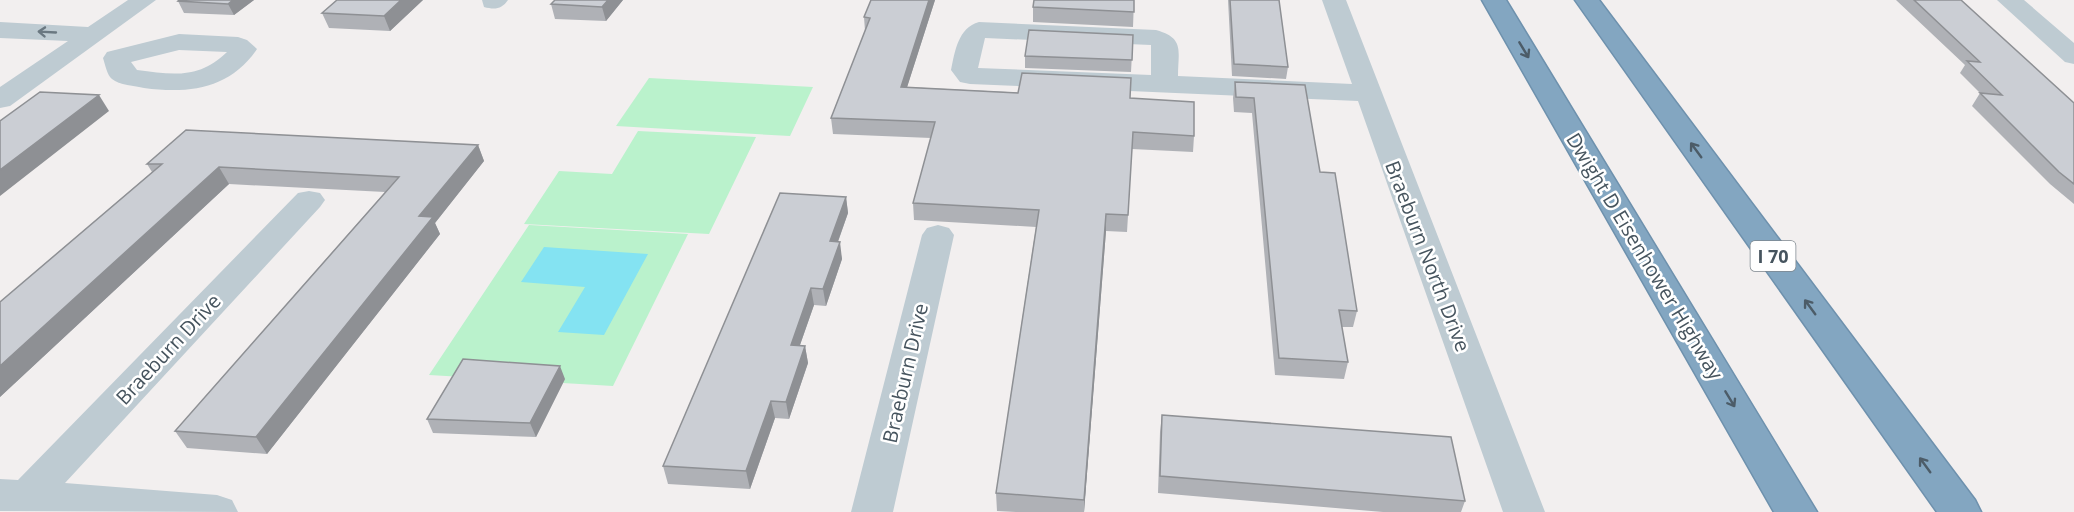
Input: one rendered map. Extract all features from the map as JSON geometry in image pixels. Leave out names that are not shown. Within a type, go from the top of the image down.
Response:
[{"type":"highway","name":"Dwight D Eisenhower Highway","points":[[1494,0],[1796,512]]},
{"type":"highway","name":"I 70","points":[[1587,0],[1960,512]]},
{"type":"street","points":[[0,100],[144,0]]},
{"type":"street","name":"Braeburn North Drive","points":[[1334,0],[1524,512]]},
{"type":"street","points":[[2009,0],[2074,56]]},
{"type":"street","points":[[0,30],[94,35]]},
{"type":"street","points":[[1164,84],[1164,42],[1156,38],[979,30],[973,35],[964,70],[965,74],[974,77],[1367,93]]},
{"type":"street","points":[[64,56],[116,58]]},
{"type":"street","points":[[0,76],[33,78]]},
{"type":"street","name":"Braeburn Drive","points":[[14,496],[309,200]]},
{"type":"street","name":"Braeburn Drive","points":[[872,512],[938,235]]},
{"type":"street","points":[[14,496],[217,512]]},
{"type":"green space","points":[[649,78],[813,87],[790,136],[616,126]]},
{"type":"green space","points":[[638,131],[756,137],[709,234],[524,224],[559,171],[612,174]]},
{"type":"green space","points":[[529,225],[688,234],[613,386],[429,375]]},
{"type":"water","points":[[544,247],[648,254],[604,335],[558,332],[585,287],[521,282]]},
{"type":"building","points":[[179,0],[233,0],[228,4]]},
{"type":"building","points":[[337,0],[401,0],[384,16],[322,13]]},
{"type":"building","points":[[555,0],[608,0],[602,7],[551,4]]},
{"type":"building","points":[[871,0],[929,0],[901,87],[1018,93],[1022,73],[1131,78],[1130,98],[1194,102],[1194,136],[1133,132],[1128,215],[1106,214],[1084,500],[996,493],[1039,210],[913,203],[935,122],[831,118],[870,18],[864,17]]},
{"type":"building","points":[[1034,0],[1134,0],[1134,12],[1033,7]]},
{"type":"building","points":[[1230,0],[1279,0],[1288,67],[1234,64]]},
{"type":"building","points":[[1914,0],[1961,0],[2074,103],[2074,184],[2059,172],[1980,93],[2002,95],[1967,61],[1980,62]]},
{"type":"building","points":[[1029,30],[1133,35],[1132,60],[1025,56]]},
{"type":"building","points":[[1235,82],[1305,85],[1320,172],[1335,173],[1357,311],[1339,310],[1348,362],[1279,358],[1254,98],[1236,97]]},
{"type":"building","points":[[40,92],[99,95],[0,170],[0,121]]},
{"type":"building","points":[[186,130],[478,145],[419,216],[433,217],[256,437],[175,431],[399,177],[219,167],[0,366],[0,302],[162,164],[147,164]]},
{"type":"building","points":[[780,193],[846,197],[830,241],[840,242],[823,289],[811,288],[791,345],[805,346],[786,402],[771,401],[746,471],[663,466]]},
{"type":"building","points":[[463,359],[560,366],[530,423],[427,419]]},
{"type":"building","points":[[1162,415],[1451,437],[1465,501],[1160,476]]}]
